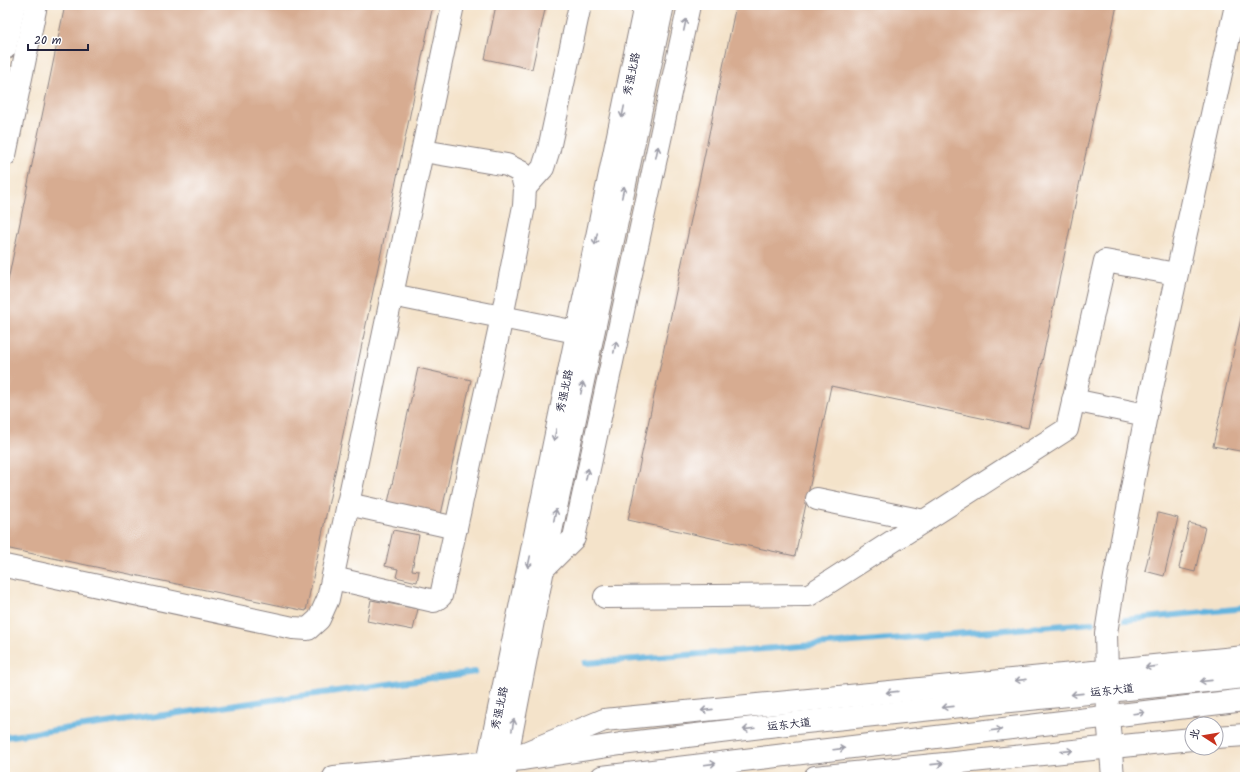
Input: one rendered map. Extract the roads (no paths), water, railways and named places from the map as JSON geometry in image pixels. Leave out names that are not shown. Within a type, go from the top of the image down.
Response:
[{"type":"street","points":[[5,48],[14,5]]},
{"type":"street","points":[[5,156],[36,5]]},
{"type":"street","points":[[5,566],[293,628],[308,628],[319,619],[328,599],[453,5]]},
{"type":"street","points":[[525,188],[543,168],[549,149],[580,5]]},
{"type":"street","name":"秀强北路","points":[[496,769],[543,569],[646,5]]},
{"type":"street","name":"秀强北路","points":[[496,769],[585,333],[663,5]]},
{"type":"street","points":[[543,569],[574,538],[689,5]]},
{"type":"street","points":[[1113,777],[1108,716],[1108,626],[1146,414],[1236,5]]},
{"type":"street","points":[[332,578],[434,601],[441,596],[502,317],[524,206],[525,188],[521,172],[507,166],[423,151]]},
{"type":"street","points":[[604,596],[809,595],[1067,429],[1105,261],[1176,274]]},
{"type":"street","points":[[392,295],[585,333]]},
{"type":"street","points":[[1074,400],[1146,414]]},
{"type":"street","points":[[817,499],[924,521]]},
{"type":"street","points":[[348,504],[456,528]]},
{"type":"street","points":[[1107,681],[1245,657]]},
{"type":"street","name":"运东大道","points":[[334,777],[496,769],[786,724],[1107,681],[1245,677]]},
{"type":"street","points":[[602,777],[1245,700]]},
{"type":"street","points":[[1224,736],[1245,735]]},
{"type":"street","points":[[815,777],[1184,740]]},
{"type":"waterway","points":[[1125,620],[1245,608]]},
{"type":"waterway","points":[[585,663],[1092,623]]},
{"type":"waterway","points":[[5,737],[475,672]]}]
